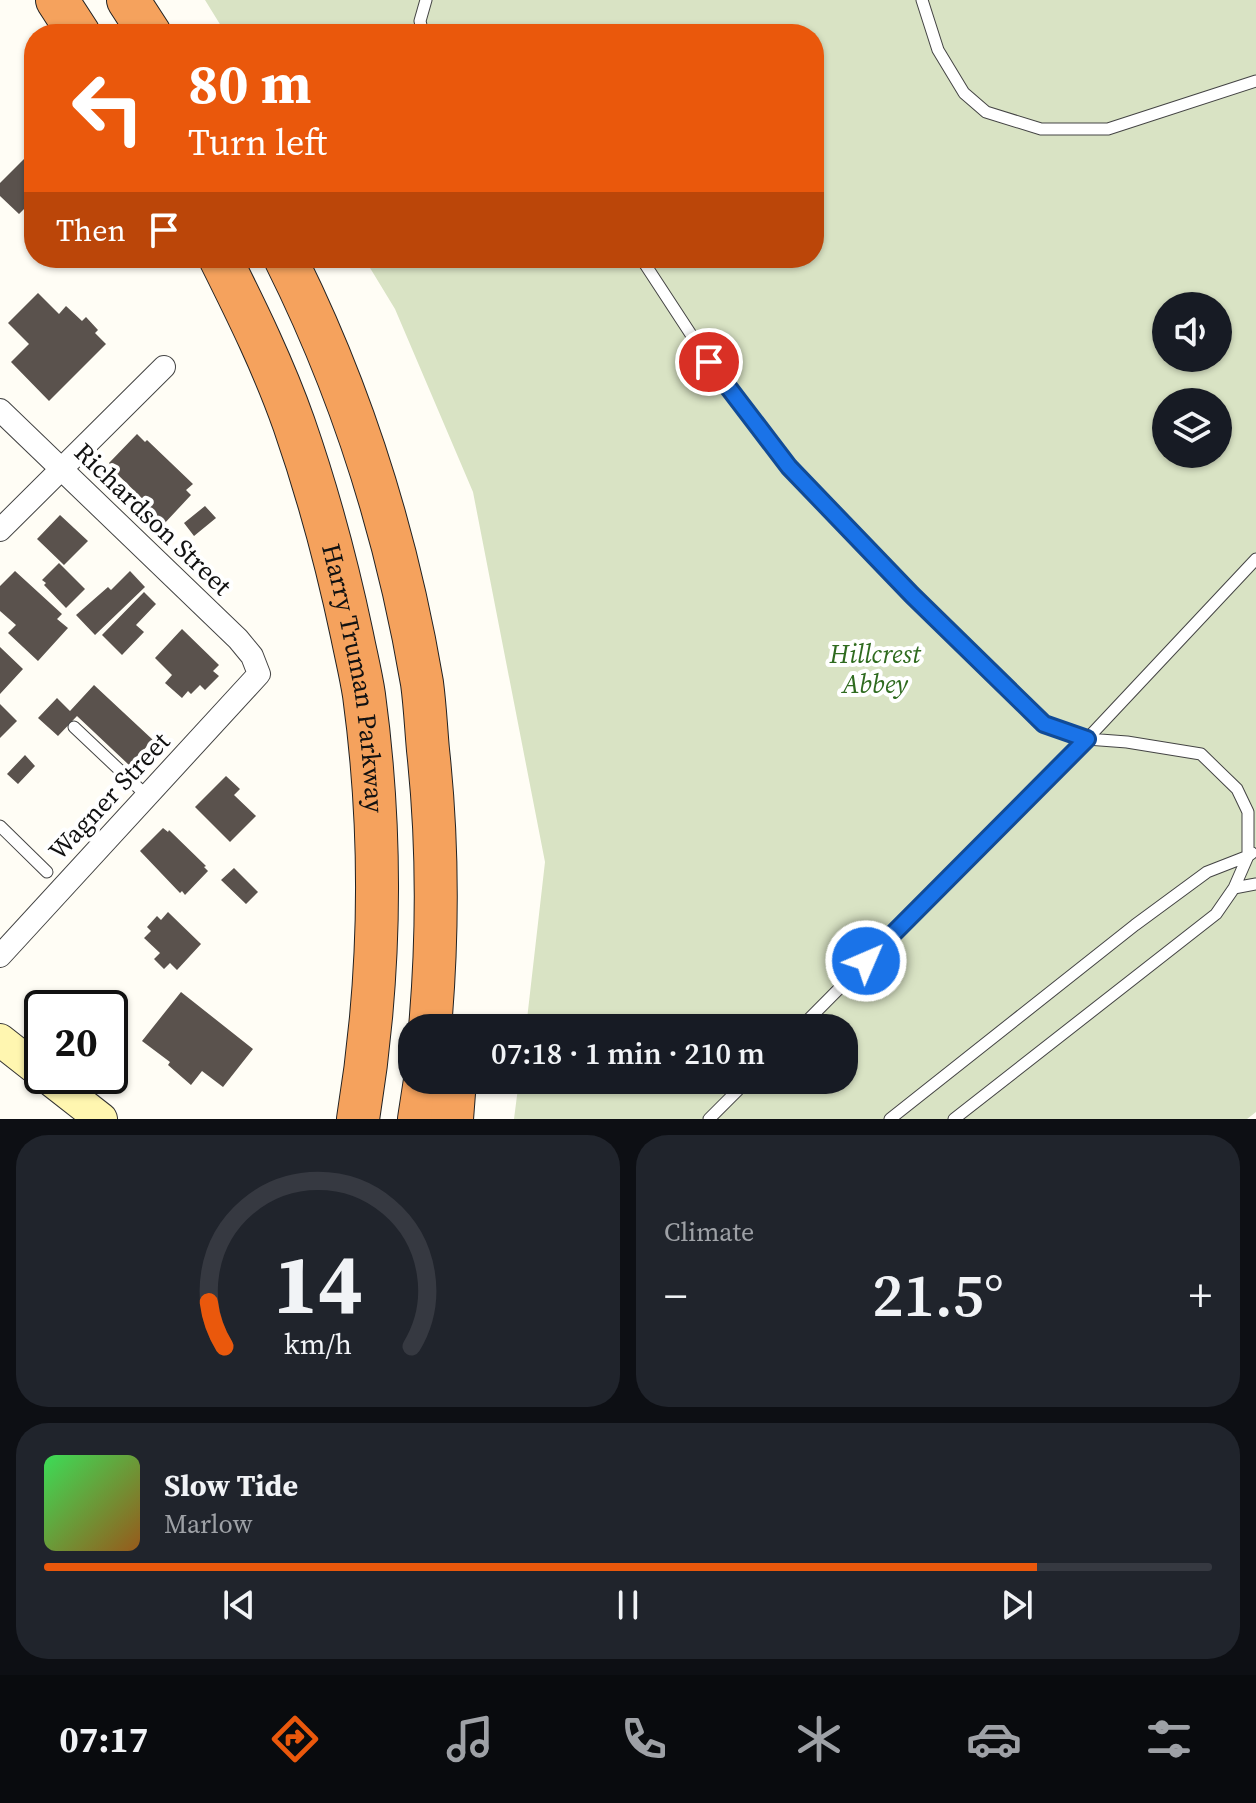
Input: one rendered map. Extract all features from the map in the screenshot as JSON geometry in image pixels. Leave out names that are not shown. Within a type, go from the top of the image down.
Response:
[{"type":"highway","points":[[57,0],[73,24]]},
{"type":"highway","points":[[128,0],[144,24]]},
{"type":"highway","name":"Harry Truman Parkway","points":[[225,268],[258,335],[293,422],[322,512],[364,694],[378,883],[375,977],[367,1068],[358,1119]]},
{"type":"highway","points":[[290,268],[312,311],[349,402],[375,482],[403,590],[453,836],[462,974],[460,1014]]},
{"type":"highway","points":[[422,685],[432,783],[437,882],[431,1014]]},
{"type":"highway","points":[[339,1119],[375,977]]},
{"type":"highway","points":[[419,1119],[423,1094]]},
{"type":"highway","points":[[452,1119],[454,1094]]},
{"type":"main road","points":[[0,1040],[24,1059]]},
{"type":"main road","points":[[69,1094],[101,1119]]},
{"type":"street","points":[[0,530],[164,367]]},
{"type":"street","name":"Richardson Street","points":[[0,410],[238,639],[252,656],[259,674]]},
{"type":"street","name":"Wagner Street","points":[[0,956],[259,674]]},
{"type":"lane","points":[[421,24],[426,0]]},
{"type":"lane","points":[[922,0],[938,50],[964,93],[986,112],[1041,129],[1108,129],[1256,81]]},
{"type":"lane","points":[[648,268],[709,362],[789,467],[912,595],[1044,724],[1087,739],[1201,754],[1237,789],[1248,812],[1252,852],[1234,888],[1216,914],[954,1119]]},
{"type":"lane","points":[[814,1014],[1087,739],[1256,559]]},
{"type":"lane","points":[[74,727],[147,796]]},
{"type":"lane","points":[[0,826],[47,872]]},
{"type":"lane","points":[[890,1119],[1159,907],[1207,872],[1252,852]]},
{"type":"lane","points":[[1234,888],[1256,884]]},
{"type":"lane","points":[[709,1119],[734,1094]]},
{"type":"green space","name":"Hillcrest Abbey","points":[[205,0],[1256,0],[1256,1112],[1247,1119],[514,1119],[517,1094],[858,1094],[858,1014],[528,1014],[545,862],[473,492],[395,309],[370,268],[824,268],[824,24],[220,24]]},
{"type":"building","points":[[24,159],[24,209],[19,214],[0,196],[0,183]]},
{"type":"building","points":[[38,293],[59,314],[66,306],[82,321],[86,317],[106,344],[49,401],[11,362],[29,344],[8,323]]},
{"type":"building","points":[[137,434],[193,484],[186,490],[191,495],[163,525],[146,510],[150,506],[109,463]]},
{"type":"building","points":[[205,506],[216,518],[194,536],[184,523]]},
{"type":"building","points":[[60,515],[88,541],[64,565],[37,539]]},
{"type":"building","points":[[59,563],[85,589],[66,608],[42,580]]},
{"type":"building","points":[[15,571],[62,614],[57,619],[68,628],[38,661],[8,633],[16,625],[0,611],[0,586]]},
{"type":"building","points":[[130,571],[145,587],[95,635],[76,615],[108,587],[111,590]]},
{"type":"building","points":[[144,592],[156,604],[136,625],[144,632],[122,655],[102,635]]},
{"type":"building","points":[[182,629],[219,665],[213,671],[219,676],[205,690],[200,685],[182,698],[165,683],[172,675],[155,658]]},
{"type":"building","points":[[0,647],[23,669],[0,694]]},
{"type":"building","points":[[94,685],[153,740],[129,765],[77,716],[58,736],[38,718],[57,698],[70,711]]},
{"type":"building","points":[[0,704],[17,721],[0,738]]},
{"type":"building","points":[[25,755],[35,766],[18,784],[7,774]]},
{"type":"building","points":[[226,776],[240,789],[234,795],[256,816],[230,842],[195,807]]},
{"type":"building","points":[[163,828],[169,830],[208,871],[185,895],[140,851]]},
{"type":"building","points":[[234,868],[258,892],[246,904],[221,880]]},
{"type":"building","points":[[168,912],[201,944],[177,970],[170,963],[164,969],[154,959],[160,953],[144,938],[151,931],[147,927],[157,916],[161,920]]},
{"type":"building","points":[[181,992],[253,1049],[223,1087],[202,1071],[191,1085],[168,1065],[170,1062],[142,1041]]},
{"type":"route","points":[[709,362],[789,467],[912,595],[1044,724],[1087,739],[866,961]]}]
